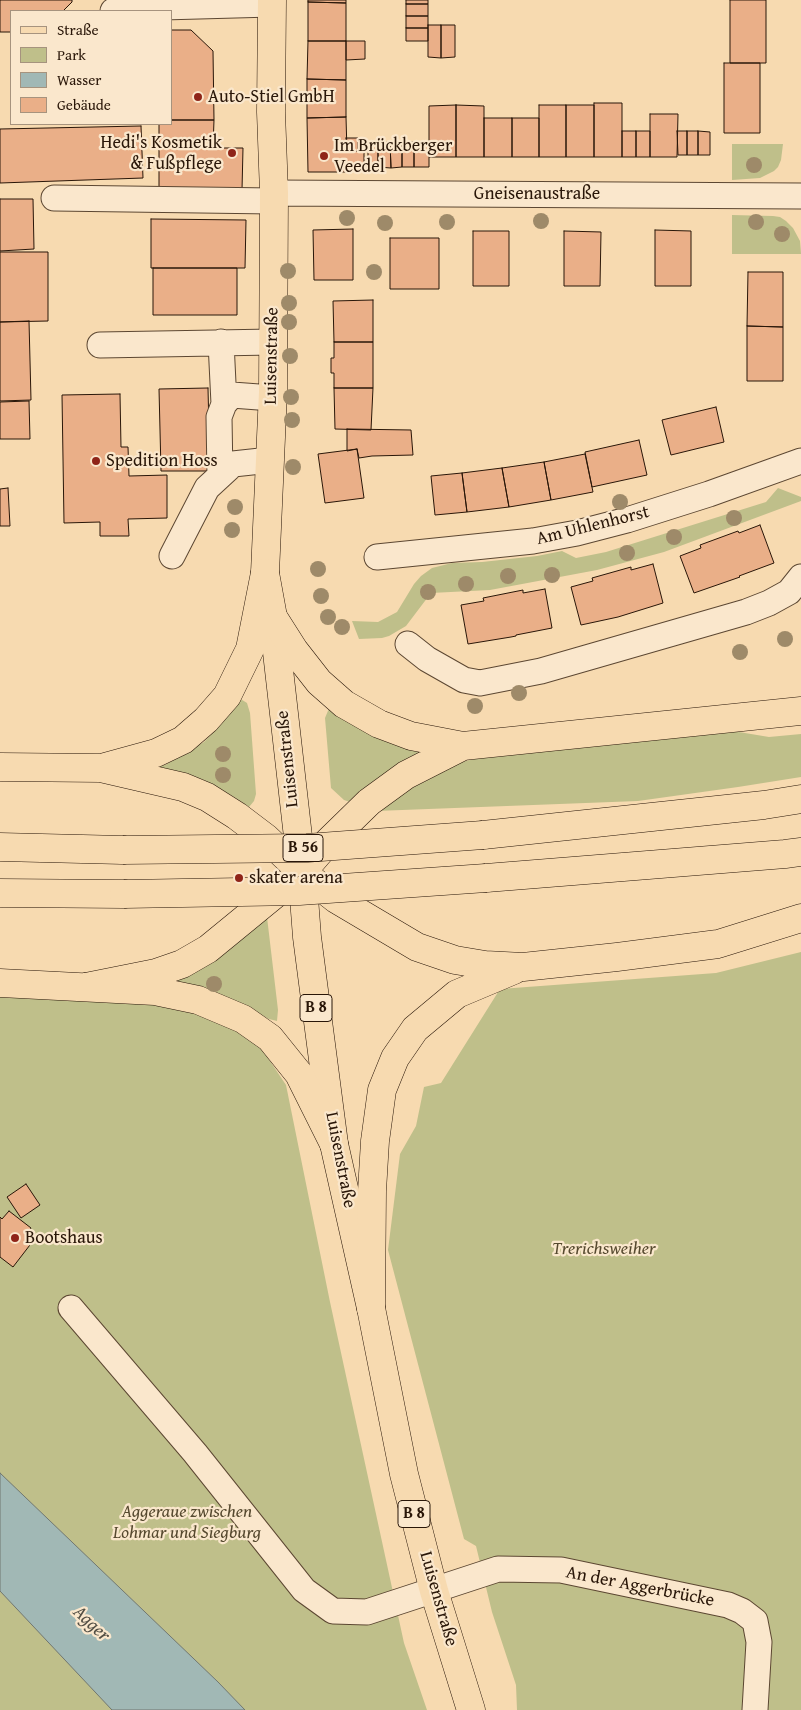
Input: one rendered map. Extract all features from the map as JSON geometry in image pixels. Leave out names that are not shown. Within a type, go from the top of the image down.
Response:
[{"type":"main road","name":"Luisenstraße","points":[[272,2],[273,342],[265,573],[273,617],[302,872],[307,937],[334,1144],[371,1308],[404,1474],[434,1591],[471,1710]]},
{"type":"main road","points":[[101,768],[156,753],[183,740],[206,720],[227,696],[250,649],[265,573]]},
{"type":"main road","points":[[273,617],[294,650],[319,682],[344,704],[379,724],[411,736],[463,746],[801,711]]},
{"type":"main road","points":[[86,987],[156,973],[182,964],[208,949],[302,872],[328,842],[369,802],[406,775],[463,746]]},
{"type":"main road","points":[[0,767],[101,768],[183,787],[207,797],[237,816],[266,838],[302,872],[336,899],[417,947],[455,960],[485,965],[523,967],[617,957],[718,944],[801,918]]},
{"type":"main road","name":"B 56","points":[[0,847],[123,850],[307,848],[483,835],[764,805],[801,799]]},
{"type":"main road","points":[[0,894],[299,891],[486,878],[801,852]]},
{"type":"main road","points":[[371,1308],[372,1191],[375,1141],[382,1090],[395,1058],[415,1029],[457,994],[523,967]]},
{"type":"main road","points":[[0,983],[155,991],[207,1003],[243,1019],[270,1038],[299,1074],[334,1144]]},
{"type":"street","points":[[117,10],[126,8],[272,2]]},
{"type":"street","name":"Gneisenaustraße","points":[[54,198],[801,196]]},
{"type":"street","points":[[221,342],[224,404]]},
{"type":"street","points":[[100,345],[273,342]]},
{"type":"street","points":[[220,476],[219,417],[224,404],[232,395],[272,398]]},
{"type":"street","points":[[172,556],[207,488],[233,464],[270,460]]},
{"type":"street","name":"Am Uhlenhorst","points":[[377,557],[516,543],[577,533],[627,520],[709,494],[801,461]]},
{"type":"street","points":[[408,644],[427,659],[464,680],[480,683],[541,671],[746,612],[769,603],[789,592],[801,577]]},
{"type":"street","name":"An der Aggerbrücke","points":[[71,1308],[195,1453],[304,1590],[332,1612],[367,1612],[498,1569],[561,1570],[728,1605],[742,1611],[755,1621],[759,1642],[755,1710]]},
{"type":"green space","points":[[732,144],[783,144],[781,160],[774,171],[760,178],[732,180]]},
{"type":"green space","points":[[732,215],[780,217],[793,228],[800,241],[801,254],[732,254]]},
{"type":"green space","points":[[778,488],[801,497],[801,501],[664,552],[597,570],[490,590],[431,593],[406,626],[382,638],[359,639],[352,621],[378,622],[397,612],[414,584],[432,568],[452,563],[537,556],[562,551],[576,558],[606,552],[766,502]]},
{"type":"green space","points":[[239,698],[247,703],[250,713],[256,794],[254,801],[249,807],[204,780],[152,767],[165,765],[204,742],[220,725]]},
{"type":"green space","points":[[330,706],[435,749],[350,802],[344,800],[331,788],[325,718]]},
{"type":"green space","points":[[727,730],[769,737],[801,734],[801,777],[638,801],[376,811],[399,792],[446,766],[482,757]]},
{"type":"green space","points":[[267,917],[278,1010],[277,1021],[243,1006],[163,984]]},
{"type":"green space","name":"Trerichsweiher","points":[[801,952],[801,1710],[517,1710],[516,1685],[492,1612],[476,1546],[464,1539],[388,1250],[400,1154],[416,1126],[424,1087],[441,1083],[500,989],[716,973]]},
{"type":"green space","name":"Aggeraue zwischen Lohmar und Siegburg","points":[[0,987],[150,989],[256,1040],[286,1085],[330,1302],[404,1643],[427,1710],[0,1710]]},
{"type":"water","name":"Agger","points":[[0,1473],[245,1710],[112,1710],[0,1591]]},
{"type":"building","points":[[0,0],[72,0],[64,10],[10,10],[10,32],[0,32]]},
{"type":"building","points":[[308,0],[346,0],[346,3],[308,2]]},
{"type":"building","points":[[406,0],[428,0],[428,4],[406,4]]},
{"type":"building","points":[[730,0],[766,0],[766,63],[730,63]]},
{"type":"building","points":[[308,2],[346,3],[346,41],[308,41]]},
{"type":"building","points":[[406,4],[428,4],[428,16],[406,16]]},
{"type":"building","points":[[406,16],[428,16],[428,28],[406,28]]},
{"type":"building","points":[[428,25],[441,25],[441,58],[428,57]]},
{"type":"building","points":[[441,25],[455,25],[455,57],[441,58]]},
{"type":"building","points":[[406,28],[428,28],[428,41],[406,41]]},
{"type":"building","points":[[172,30],[191,30],[213,51],[214,120],[172,120]]},
{"type":"building","points":[[308,41],[346,41],[346,80],[307,79]]},
{"type":"building","points":[[346,41],[365,41],[365,59],[346,60]]},
{"type":"building","points":[[724,63],[760,63],[760,133],[724,133]]},
{"type":"building","points":[[307,79],[346,80],[346,117],[307,118]]},
{"type":"building","points":[[594,103],[622,103],[622,157],[594,157]]},
{"type":"building","points":[[456,105],[456,157],[429,157],[429,106]]},
{"type":"building","points":[[456,105],[484,106],[484,157],[456,157]]},
{"type":"building","points":[[539,105],[566,105],[566,157],[539,157]]},
{"type":"building","points":[[566,105],[594,105],[594,157],[566,157]]},
{"type":"building","points":[[650,114],[678,114],[677,157],[650,157]]},
{"type":"building","points":[[346,117],[347,152],[364,151],[364,169],[347,170],[347,172],[308,172],[307,118]]},
{"type":"building","points":[[484,118],[512,118],[512,157],[484,157]]},
{"type":"building","points":[[512,118],[539,118],[539,157],[512,157]]},
{"type":"building","points":[[172,120],[214,120],[213,148],[243,148],[242,190],[159,189],[159,125],[172,125]]},
{"type":"building","points":[[141,126],[143,178],[0,183],[0,129]]},
{"type":"building","points":[[622,131],[636,131],[636,157],[622,157]]},
{"type":"building","points":[[636,131],[650,131],[650,157],[636,157]]},
{"type":"building","points":[[677,131],[687,131],[687,155],[678,155]]},
{"type":"building","points":[[687,131],[698,131],[698,155],[687,155]]},
{"type":"building","points":[[698,131],[710,132],[710,155],[698,155]]},
{"type":"building","points":[[346,138],[358,138],[358,151],[347,152]]},
{"type":"building","points":[[368,142],[378,142],[378,167],[368,167]]},
{"type":"building","points":[[378,142],[390,142],[391,168],[378,167]]},
{"type":"building","points":[[390,142],[402,142],[402,167],[391,168]]},
{"type":"building","points":[[402,142],[414,142],[414,167],[402,167]]},
{"type":"building","points":[[414,142],[429,142],[429,167],[414,167]]},
{"type":"building","points":[[0,199],[33,199],[34,249],[0,251]]},
{"type":"building","points":[[151,219],[246,220],[245,268],[151,268]]},
{"type":"building","points":[[353,229],[353,280],[314,280],[313,230]]},
{"type":"building","points":[[655,230],[691,231],[691,286],[655,286]]},
{"type":"building","points":[[473,231],[509,231],[509,286],[473,286]]},
{"type":"building","points":[[564,231],[601,232],[600,286],[564,286]]},
{"type":"building","points":[[390,238],[439,238],[439,289],[390,289]]},
{"type":"building","points":[[0,252],[48,252],[48,321],[0,322]]},
{"type":"building","points":[[153,268],[237,268],[237,315],[153,315]]},
{"type":"building","points":[[748,272],[783,272],[783,327],[747,326]]},
{"type":"building","points":[[373,300],[373,342],[334,342],[333,301]]},
{"type":"building","points":[[29,321],[31,400],[0,401],[0,322]]},
{"type":"building","points":[[747,326],[783,327],[783,381],[747,381]]},
{"type":"building","points":[[334,342],[373,342],[373,388],[334,388],[331,358],[334,358]]},
{"type":"building","points":[[208,388],[210,471],[161,471],[159,389]]},
{"type":"building","points":[[334,388],[373,388],[371,430],[335,429]]},
{"type":"building","name":"Spedition Hoss","points":[[120,394],[121,447],[128,447],[129,476],[167,475],[167,518],[128,519],[129,536],[100,536],[100,522],[64,523],[62,395]]},
{"type":"building","points":[[29,401],[30,439],[0,439],[0,402]]},
{"type":"building","points":[[716,407],[724,442],[671,455],[662,420]]},
{"type":"building","points":[[347,429],[411,430],[413,455],[359,458],[357,449],[347,451]]},
{"type":"building","points":[[639,440],[647,475],[592,487],[585,452]]},
{"type":"building","points":[[357,449],[364,498],[325,503],[318,454]]},
{"type":"building","points":[[585,454],[593,492],[551,500],[544,462]]},
{"type":"building","points":[[544,462],[551,500],[509,507],[502,468]]},
{"type":"building","points":[[502,468],[509,507],[467,512],[462,473]]},
{"type":"building","points":[[462,473],[467,512],[435,515],[431,476]]},
{"type":"building","points":[[8,488],[10,526],[0,526],[0,489]]},
{"type":"building","points":[[760,525],[774,563],[694,593],[680,556],[701,548],[700,545]]},
{"type":"building","points":[[653,564],[663,603],[618,617],[581,625],[571,587],[593,581],[592,578],[631,567],[631,570]]},
{"type":"building","points":[[545,589],[552,628],[468,644],[461,605],[484,601],[483,598],[523,590],[523,593]]},
{"type":"building","points":[[26,1184],[40,1205],[21,1218],[7,1197]]},
{"type":"building","name":"Bootshaus","points":[[9,1211],[31,1228],[26,1236],[33,1241],[13,1267],[0,1257],[0,1217],[2,1219]]},
{"type":"place","name":"Auto-Stiel GmbH","points":[[198,97]]},
{"type":"place","name":"Hedi's Kosmetik & Fußpflege","points":[[232,153]]},
{"type":"place","name":"Im Brückberger Veedel","points":[[324,156]]},
{"type":"place","name":"Spedition Hoss","points":[[96,461]]},
{"type":"place","name":"skater arena","points":[[239,878]]},
{"type":"place","name":"Bootshaus","points":[[15,1238]]}]
